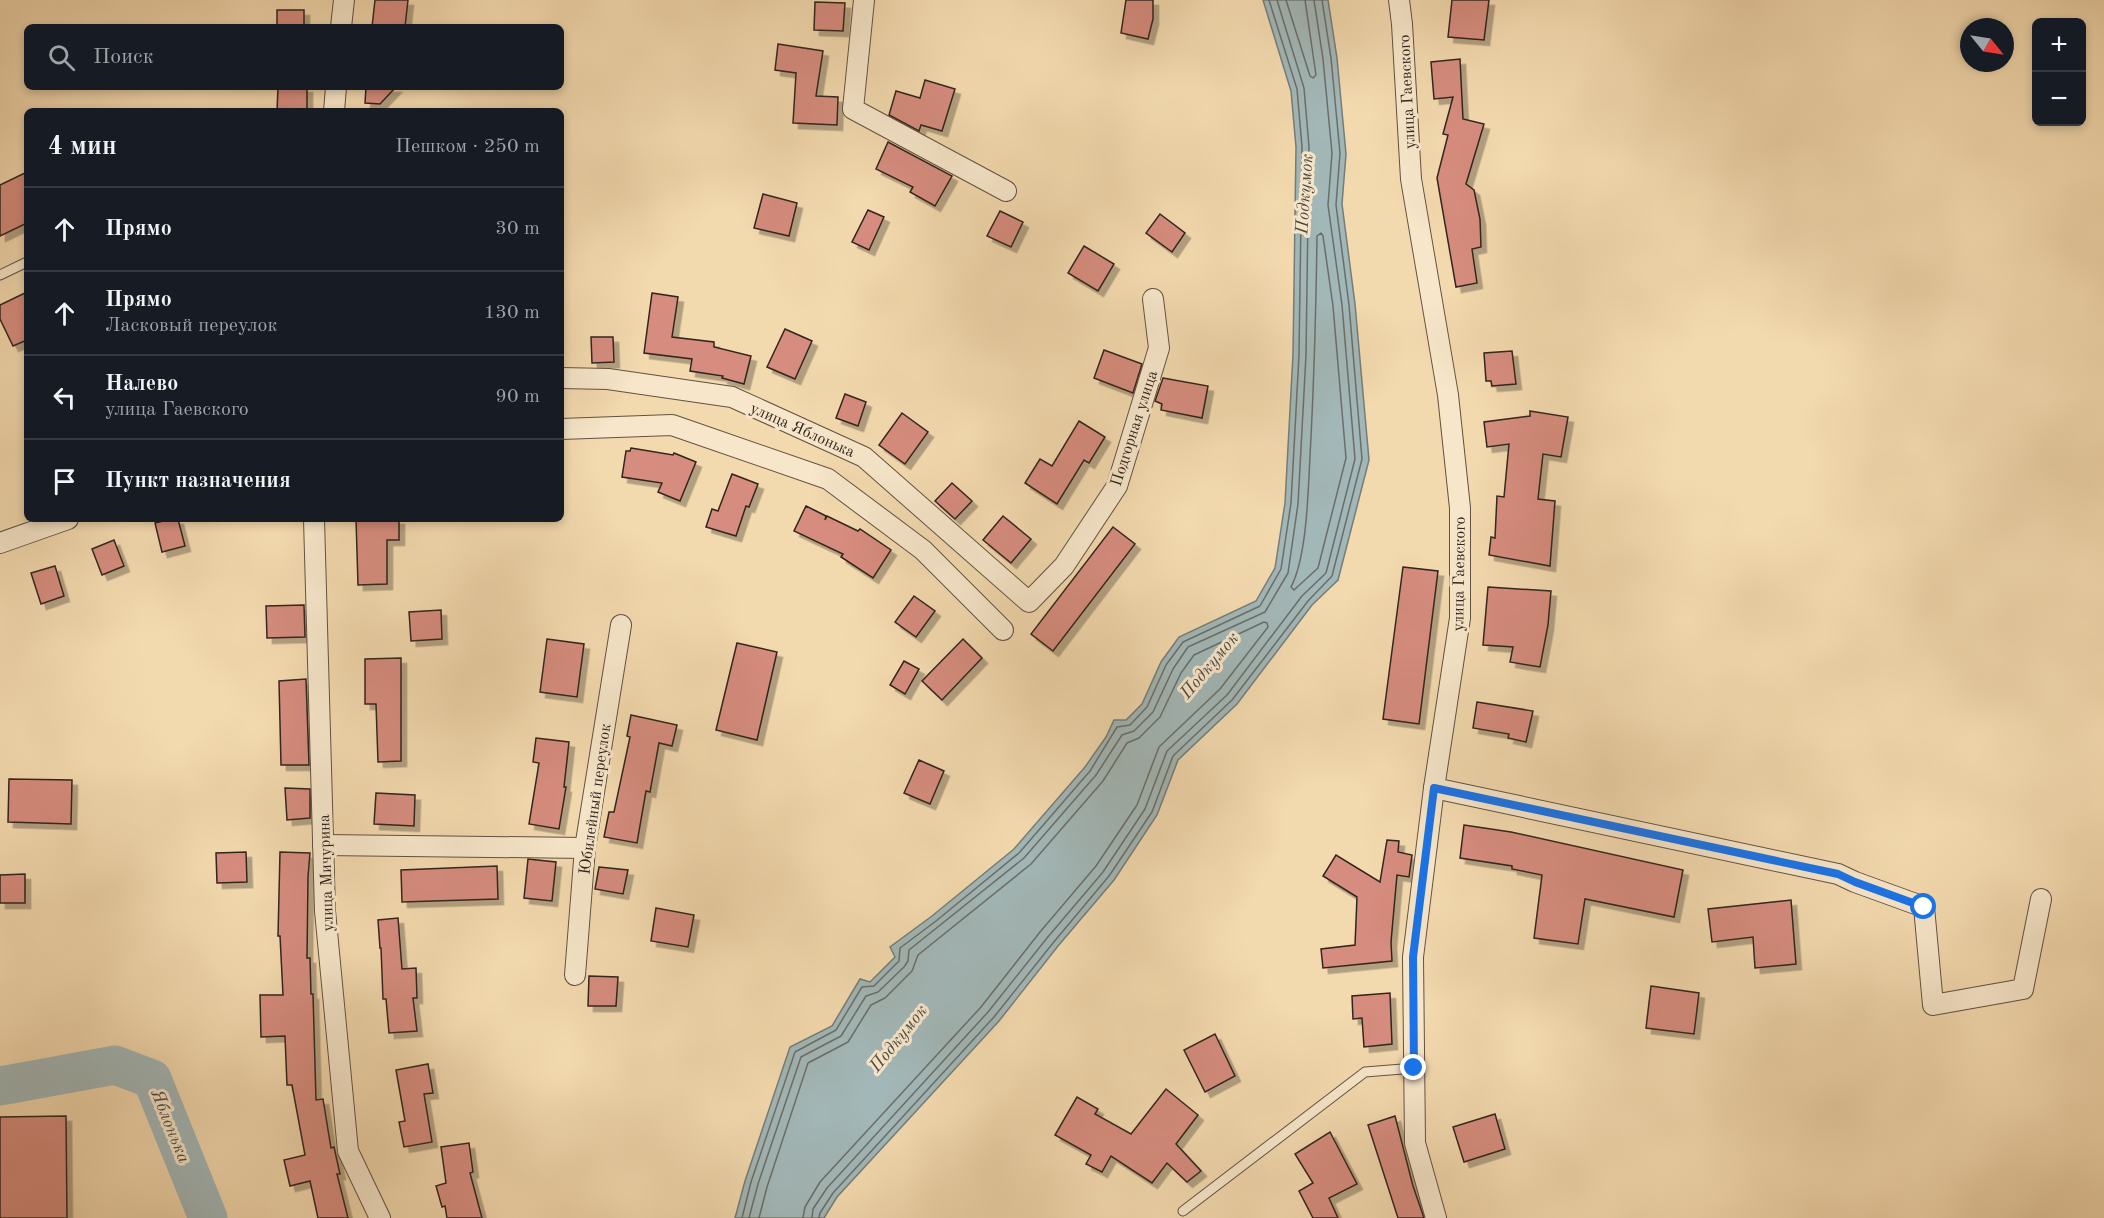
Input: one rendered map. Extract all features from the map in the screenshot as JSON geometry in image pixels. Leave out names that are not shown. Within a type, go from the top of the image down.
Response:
[{"type":"street","points":[[341,24],[344,0]]},
{"type":"street","points":[[864,0],[853,109],[1006,191]]},
{"type":"street","name":"улица Гаевского","points":[[1399,0],[1411,179],[1448,395],[1460,508],[1460,618],[1434,788],[1413,957],[1415,1143],[1436,1218]]},
{"type":"street","points":[[334,108],[336,90]]},
{"type":"street","name":"Подгорная улица","points":[[1029,602],[1064,566],[1117,486],[1159,348],[1153,299]]},
{"type":"street","name":"улица Яблонька","points":[[564,378],[608,379],[732,397],[864,457],[1029,602]]},
{"type":"street","points":[[564,429],[672,425],[828,479],[922,550],[1003,630]]},
{"type":"street","points":[[0,543],[60,522]]},
{"type":"street","name":"улица Мичурина","points":[[314,522],[325,911],[348,1151],[380,1218]]},
{"type":"street","name":"Юбилейный переулок","points":[[575,975],[585,848],[621,625]]},
{"type":"street","points":[[1434,788],[1838,874],[1924,907],[1933,1005],[2023,989],[2041,899]]},
{"type":"street","points":[[323,845],[585,848]]},
{"type":"lane","points":[[0,275],[24,263]]},
{"type":"lane","points":[[1182,1211],[1365,1072],[1414,1068]]},
{"type":"water","name":"Подкумок","points":[[1263,0],[1328,0],[1337,58],[1346,154],[1342,204],[1355,304],[1369,460],[1338,580],[1312,605],[1237,704],[1178,760],[1157,815],[1114,880],[999,1021],[837,1197],[824,1218],[735,1218],[745,1181],[790,1047],[832,1026],[860,979],[870,982],[895,957],[890,947],[1014,849],[1085,767],[1106,737],[1114,720],[1126,720],[1142,704],[1161,662],[1179,637],[1256,601],[1275,568],[1285,503],[1293,354],[1296,147],[1291,91]]},
{"type":"building","points":[[375,0],[408,0],[405,24],[372,24]]},
{"type":"building","points":[[1126,0],[1153,0],[1153,19],[1148,39],[1121,33]]},
{"type":"building","points":[[1452,0],[1489,0],[1484,40],[1448,37]]},
{"type":"building","points":[[815,2],[845,3],[843,31],[814,30]]},
{"type":"building","points":[[277,10],[304,10],[304,24],[277,24]]},
{"type":"building","points":[[778,44],[823,51],[816,96],[838,97],[837,125],[793,123],[796,73],[775,70]]},
{"type":"building","points":[[1460,59],[1463,119],[1484,124],[1466,184],[1474,190],[1480,219],[1481,247],[1472,249],[1477,283],[1456,287],[1437,178],[1448,135],[1443,134],[1453,97],[1434,99],[1431,62]]},
{"type":"building","points":[[925,80],[955,89],[942,131],[921,125],[919,131],[889,115],[896,91],[920,98]]},
{"type":"building","points":[[278,90],[307,90],[307,108],[277,108]]},
{"type":"building","points":[[366,90],[393,90],[380,104],[365,103]]},
{"type":"building","points":[[888,142],[952,176],[935,206],[910,192],[913,187],[876,169]]},
{"type":"building","points":[[24,173],[24,224],[0,236],[0,185]]},
{"type":"building","points":[[763,194],[797,203],[789,236],[754,228]]},
{"type":"building","points":[[868,210],[884,217],[869,250],[852,242]]},
{"type":"building","points":[[1000,211],[1023,222],[1011,247],[987,236]]},
{"type":"building","points":[[1160,214],[1185,233],[1172,252],[1146,233]]},
{"type":"building","points":[[1084,246],[1114,264],[1098,291],[1068,273]]},
{"type":"building","points":[[24,293],[24,341],[13,346],[0,319],[0,305]]},
{"type":"building","points":[[652,293],[678,297],[672,337],[714,342],[714,347],[751,356],[744,384],[722,378],[723,376],[690,371],[692,359],[644,353]]},
{"type":"building","points":[[785,329],[812,341],[795,379],[767,367]]},
{"type":"building","points":[[591,337],[613,337],[614,362],[592,363]]},
{"type":"building","points":[[1104,350],[1142,364],[1133,393],[1094,378]]},
{"type":"building","points":[[1512,351],[1516,384],[1492,386],[1491,381],[1486,381],[1484,353]]},
{"type":"building","points":[[1163,378],[1208,386],[1202,418],[1161,410],[1162,404],[1155,401]]},
{"type":"building","points":[[845,394],[866,402],[858,426],[836,418]]},
{"type":"building","points":[[1530,411],[1568,417],[1561,457],[1543,454],[1538,499],[1555,501],[1550,566],[1489,555],[1491,537],[1495,538],[1497,496],[1504,497],[1509,444],[1487,447],[1484,422],[1530,416]]},
{"type":"building","points":[[902,413],[928,432],[905,464],[879,445]]},
{"type":"building","points":[[1079,421],[1105,437],[1089,463],[1084,460],[1057,504],[1025,483],[1040,459],[1052,466]]},
{"type":"building","points":[[631,448],[673,455],[674,453],[696,462],[680,501],[658,492],[662,483],[622,477],[626,451],[630,451]]},
{"type":"building","points":[[732,474],[758,484],[749,507],[746,506],[736,536],[706,527],[712,509],[718,511]]},
{"type":"building","points":[[952,483],[972,501],[955,519],[935,501]]},
{"type":"building","points":[[806,506],[826,516],[825,520],[827,516],[858,531],[860,529],[891,550],[873,578],[841,557],[843,554],[794,531]]},
{"type":"building","points":[[1003,516],[1031,539],[1011,563],[983,540]]},
{"type":"building","points":[[179,522],[185,546],[162,552],[155,523]]},
{"type":"building","points":[[356,522],[399,522],[399,540],[387,540],[387,584],[358,585]]},
{"type":"building","points":[[1113,527],[1135,544],[1053,651],[1031,634]]},
{"type":"building","points":[[114,540],[124,566],[102,575],[92,549]]},
{"type":"building","points":[[55,566],[64,596],[41,604],[31,573]]},
{"type":"building","points":[[1403,567],[1438,571],[1419,724],[1383,719]]},
{"type":"building","points":[[1488,587],[1551,591],[1548,625],[1540,667],[1510,662],[1513,647],[1483,645]]},
{"type":"building","points":[[914,596],[935,611],[916,637],[895,622]]},
{"type":"building","points":[[304,605],[305,637],[267,638],[266,606]]},
{"type":"building","points":[[441,610],[442,639],[411,641],[409,612]]},
{"type":"building","points":[[547,639],[584,644],[577,697],[540,692]]},
{"type":"building","points":[[963,639],[982,658],[942,700],[922,681]]},
{"type":"building","points":[[737,643],[777,652],[757,740],[716,730]]},
{"type":"building","points":[[401,658],[401,761],[378,762],[376,704],[365,704],[365,659]]},
{"type":"building","points":[[904,661],[919,669],[905,694],[890,685]]},
{"type":"building","points":[[306,679],[309,765],[281,765],[279,681]]},
{"type":"building","points":[[1477,702],[1533,711],[1526,742],[1508,738],[1509,734],[1473,728]]},
{"type":"building","points":[[631,715],[677,725],[672,746],[659,743],[650,792],[646,791],[637,843],[604,837],[609,812],[614,812],[630,737],[627,736]]},
{"type":"building","points":[[536,738],[569,742],[564,787],[566,787],[559,829],[529,824],[539,763],[533,762]]},
{"type":"building","points":[[919,760],[944,771],[930,804],[904,793]]},
{"type":"building","points":[[9,779],[72,780],[71,824],[8,822]]},
{"type":"building","points":[[285,788],[310,789],[310,818],[287,820]]},
{"type":"building","points":[[376,793],[415,795],[414,826],[374,824]]},
{"type":"building","points":[[1464,825],[1511,832],[1683,870],[1674,917],[1585,899],[1578,944],[1534,938],[1542,875],[1512,869],[1512,866],[1460,858]]},
{"type":"building","points":[[1387,840],[1399,841],[1398,852],[1412,855],[1409,877],[1397,875],[1391,942],[1392,961],[1323,968],[1321,949],[1355,945],[1357,897],[1323,876],[1336,855],[1380,882]]},
{"type":"building","points":[[246,852],[247,882],[217,883],[216,853]]},
{"type":"building","points":[[280,852],[310,853],[307,958],[310,958],[311,994],[313,994],[316,1100],[323,1099],[331,1148],[334,1147],[340,1174],[337,1174],[348,1218],[318,1218],[310,1181],[290,1186],[284,1160],[305,1155],[292,1085],[287,1085],[285,1036],[261,1037],[260,995],[283,995],[280,936],[278,936]]},
{"type":"building","points":[[528,859],[556,862],[552,901],[524,898]]},
{"type":"building","points":[[497,866],[498,899],[402,902],[401,870]]},
{"type":"building","points":[[599,867],[628,870],[623,894],[595,889]]},
{"type":"building","points":[[25,874],[25,903],[0,903],[0,875]]},
{"type":"building","points":[[1791,900],[1796,964],[1755,968],[1753,937],[1712,942],[1708,909]]},
{"type":"building","points":[[656,908],[694,915],[688,947],[651,941]]},
{"type":"building","points":[[398,918],[402,969],[416,968],[417,998],[413,998],[417,1031],[389,1033],[386,999],[383,999],[378,920]]},
{"type":"building","points":[[589,976],[618,977],[616,1006],[588,1006]]},
{"type":"building","points":[[1651,986],[1699,993],[1694,1034],[1646,1028]]},
{"type":"building","points":[[1390,993],[1392,1044],[1364,1047],[1362,1018],[1353,1019],[1352,996]]},
{"type":"building","points":[[1215,1034],[1235,1076],[1205,1092],[1184,1050]]},
{"type":"building","points":[[428,1064],[433,1093],[424,1094],[432,1142],[404,1147],[399,1122],[405,1121],[396,1070]]},
{"type":"building","points":[[1166,1089],[1198,1115],[1176,1144],[1201,1171],[1187,1182],[1167,1163],[1152,1183],[1111,1156],[1102,1172],[1086,1164],[1091,1155],[1055,1135],[1077,1097],[1098,1109],[1095,1114],[1131,1134]]},
{"type":"building","points":[[1495,1114],[1505,1149],[1464,1162],[1453,1127]]},
{"type":"building","points":[[66,1116],[67,1218],[0,1218],[0,1117]]},
{"type":"building","points":[[1395,1116],[1413,1186],[1424,1218],[1398,1218],[1368,1125]]},
{"type":"building","points":[[1330,1132],[1357,1184],[1329,1198],[1338,1218],[1313,1218],[1299,1191],[1313,1183],[1295,1154]]},
{"type":"building","points":[[469,1143],[473,1172],[470,1173],[482,1218],[447,1218],[445,1206],[442,1207],[436,1186],[446,1183],[441,1147]]},
{"type":"waterway","name":"Яблонька","points":[[0,1086],[115,1065],[152,1079],[208,1218]]},
{"type":"route","points":[[1414,1068],[1413,957],[1434,788],[1838,874],[1924,907]]}]
